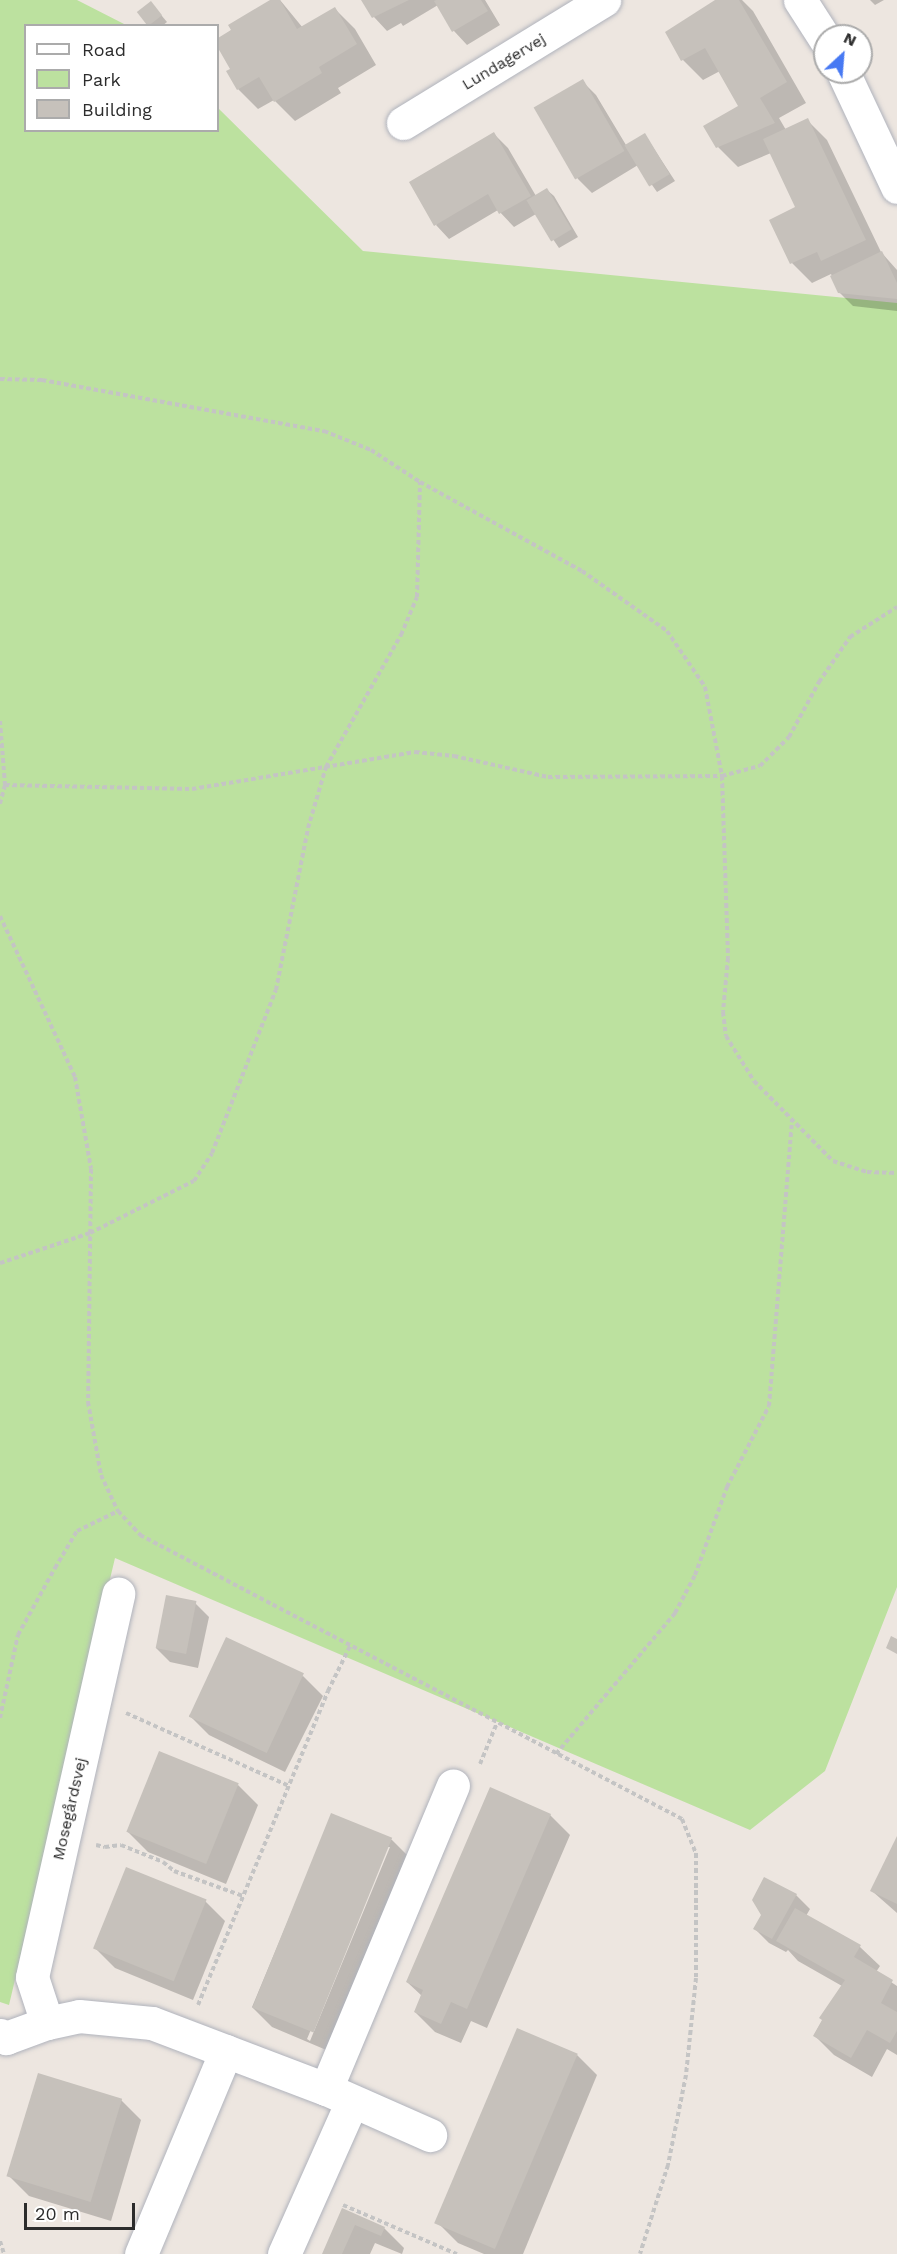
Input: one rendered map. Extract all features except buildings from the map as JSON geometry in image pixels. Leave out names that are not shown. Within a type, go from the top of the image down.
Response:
[{"type":"street","name":"Lundagervej","points":[[403,123],[604,0]]},
{"type":"street","points":[[800,0],[815,24]]},
{"type":"street","points":[[849,84],[897,187]]},
{"type":"street","name":"Mosegårdsvej","points":[[46,2023],[32,1977],[118,1594]]},
{"type":"street","points":[[284,2254],[312,2192],[339,2095],[453,1786]]},
{"type":"street","points":[[2,2041],[46,2023],[80,2016],[152,2023],[339,2095],[430,2134]]},
{"type":"street","points":[[141,2254],[226,2051]]},
{"type":"path","points":[[0,379],[42,380],[324,431],[371,450],[420,482],[582,572],[667,631],[705,687],[722,776],[728,958],[728,981],[723,1012],[726,1036],[754,1081],[833,1161],[867,1172],[897,1173]]},
{"type":"path","points":[[0,1263],[90,1233],[194,1181],[212,1154],[276,990],[308,828],[326,766],[401,635],[417,597],[420,482]]},
{"type":"path","points":[[5,786],[192,789],[415,752],[454,756],[548,777],[722,776],[760,766],[789,737],[819,682],[850,637],[897,607]]},
{"type":"path","points":[[0,721],[5,786],[0,804]]},
{"type":"path","points":[[0,916],[75,1077],[91,1169],[88,1402],[101,1475],[118,1511],[140,1535],[682,1819],[696,1853],[696,1978],[686,2075],[668,2165],[640,2254]]},
{"type":"path","points":[[556,1754],[675,1613],[695,1575],[727,1487],[769,1406],[792,1120]]},
{"type":"path","points":[[0,1718],[18,1635],[55,1568],[77,1531],[118,1511]]},
{"type":"path","points":[[185,2036],[350,1646]]},
{"type":"path","points":[[93,1707],[131,1714],[289,1786]]},
{"type":"path","points":[[64,1837],[105,1848],[121,1845],[163,1862],[174,1871],[243,1896]]},
{"type":"path","points":[[312,2192],[458,2254]]},
{"type":"path","points":[[0,2241],[4,2254]]},
{"type":"green space","points":[[0,0],[77,0],[124,24],[24,24],[24,132],[219,132],[219,109],[363,251],[897,303],[897,1587],[825,1771],[750,1830],[115,1558],[9,2005],[0,2002]]}]
